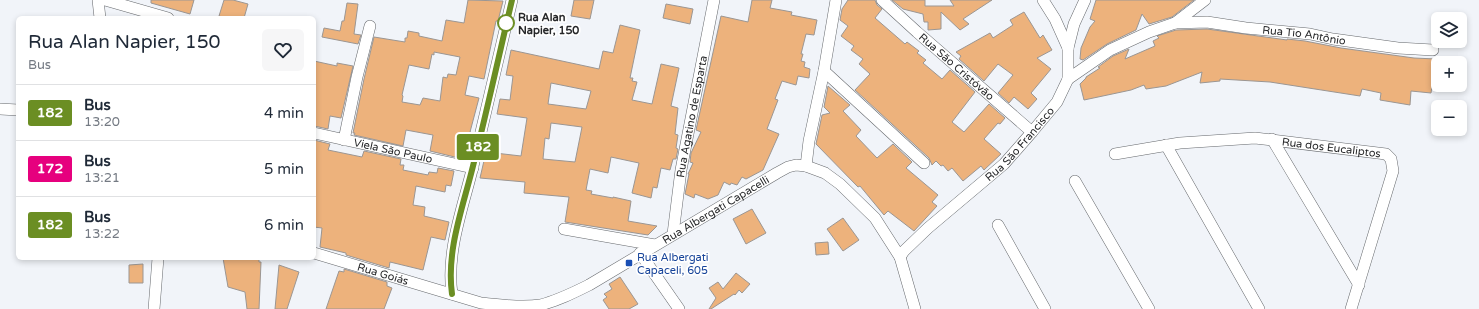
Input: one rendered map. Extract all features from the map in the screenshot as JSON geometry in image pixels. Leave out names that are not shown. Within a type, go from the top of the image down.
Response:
[{"type":"street","points":[[98,0],[100,16]]},
{"type":"street","points":[[105,0],[161,16]]},
{"type":"street","points":[[452,294],[450,266],[512,0]]},
{"type":"street","name":"Rua Agatino de Esparta","points":[[673,234],[681,170],[714,0]]},
{"type":"street","points":[[806,166],[809,141],[824,71],[836,0]]},
{"type":"street","name":"Rua São Cristóvão","points":[[882,0],[1032,132]]},
{"type":"street","points":[[1043,0],[1055,19],[1068,48]]},
{"type":"street","name":"Rua São Francisco","points":[[900,257],[904,251],[928,228],[1004,164],[1057,102],[1068,79],[1068,48],[1074,24],[1085,0]]},
{"type":"street","points":[[1068,79],[1110,50],[1149,32],[1175,23],[1205,0]]},
{"type":"street","name":"Rua Tio Antônio","points":[[1175,23],[1207,22],[1246,28],[1310,34],[1333,39],[1398,48],[1433,50]]},
{"type":"street","points":[[344,140],[357,77],[370,26]]},
{"type":"street","points":[[824,71],[924,164]]},
{"type":"street","points":[[0,109],[16,110]]},
{"type":"street","name":"Viela São Paulo","points":[[316,133],[473,168]]},
{"type":"street","name":"Rua dos Eucaliptos","points":[[1115,154],[1180,143],[1247,139],[1272,139],[1386,154],[1391,159],[1393,171],[1351,309]]},
{"type":"street","points":[[1272,139],[1359,285]]},
{"type":"street","points":[[1166,145],[1259,309]]},
{"type":"street","name":"Rua Albergati Capacelli","points":[[452,294],[481,303],[502,306],[539,305],[559,299],[584,288],[655,244],[788,167],[796,165],[806,166],[825,173],[840,184],[875,218],[900,257],[915,309]]},
{"type":"street","points":[[1075,181],[1149,309]]},
{"type":"street","points":[[998,224],[1044,309]]},
{"type":"street","points":[[564,229],[655,244]]},
{"type":"street","points":[[640,253],[679,309]]},
{"type":"street","name":"Rua Goiás","points":[[316,254],[452,294]]},
{"type":"street","points":[[154,309],[158,260]]},
{"type":"building","points":[[151,0],[194,0],[190,14],[151,3]]},
{"type":"building","points":[[224,0],[233,0],[248,4],[245,16],[219,16]]},
{"type":"building","points":[[468,0],[503,1],[498,21],[496,21],[484,79],[469,76],[465,95],[479,98],[470,132],[470,141],[467,141],[463,159],[430,151],[433,135],[406,130],[403,146],[354,135],[355,133],[353,133],[364,79],[374,37],[405,42],[408,31],[419,33],[419,36],[442,41],[446,20],[464,23]],"holes":[[[434,52],[460,57],[456,75],[448,74],[447,78],[443,77],[440,101],[423,98],[420,105],[402,102],[402,95],[409,65],[429,69],[432,54],[434,55]]]},
{"type":"building","points":[[574,0],[594,0],[590,19],[571,16]]},
{"type":"building","points":[[752,0],[772,0],[770,8],[792,12],[791,15],[817,20],[814,35],[806,34],[801,54],[803,54],[801,61],[805,62],[804,67],[810,69],[809,78],[798,76],[796,85],[782,81],[775,99],[778,100],[767,129],[779,134],[763,170],[746,179],[742,177],[737,185],[731,183],[730,185],[724,182],[718,195],[708,199],[695,194],[694,198],[685,194],[688,174],[693,163],[690,162],[691,153],[701,132],[696,130],[721,16],[748,22]]},
{"type":"building","points":[[848,0],[875,0],[877,5],[882,9],[875,18],[905,44],[907,42],[919,51],[917,53],[926,60],[923,63],[942,79],[950,70],[975,92],[952,122],[964,132],[989,104],[1005,118],[1000,124],[998,123],[984,139],[1001,154],[984,170],[981,166],[963,181],[952,168],[948,171],[943,165],[941,166],[936,161],[932,165],[929,158],[855,90],[870,74],[859,64],[863,59],[851,50],[854,46],[841,36],[848,26],[840,20],[842,9]]},
{"type":"building","points":[[892,0],[925,0],[925,6],[954,6],[950,0],[992,0],[963,19],[969,24],[960,30],[941,12],[941,29],[928,30],[928,22],[924,22],[923,14],[903,9]]},
{"type":"building","points":[[1096,0],[1194,0],[1172,17],[1149,24],[1142,14],[1136,30],[1107,44],[1083,60],[1080,59],[1081,48],[1090,27],[1095,21],[1090,19]]},
{"type":"building","points":[[347,3],[358,4],[354,34],[361,35],[358,44],[322,37],[324,28],[340,31],[342,21],[344,21]]},
{"type":"building","points":[[666,4],[693,9],[690,24],[663,18]]},
{"type":"building","points":[[1024,12],[1040,38],[1043,35],[1052,50],[1037,58],[1051,69],[1031,93],[1037,99],[1028,109],[1014,97],[1009,103],[998,93],[1013,75],[998,64],[984,81],[959,59],[961,56],[956,52],[990,33],[993,38],[1013,25],[1010,20]]},
{"type":"building","points":[[620,25],[640,30],[630,78],[633,78],[632,81],[637,82],[632,100],[652,104],[661,64],[679,68],[671,106],[678,108],[675,134],[678,135],[676,159],[673,159],[670,170],[661,168],[657,188],[653,187],[651,198],[632,193],[639,163],[611,157],[608,173],[590,169],[586,190],[592,191],[591,194],[631,201],[628,221],[657,226],[648,235],[565,222],[569,197],[524,193],[525,182],[480,178],[486,152],[521,156],[527,118],[497,114],[500,99],[510,100],[513,76],[506,75],[511,50],[599,69],[603,51],[613,53]],"holes":[[[551,83],[591,91],[586,109],[548,104]],[[551,123],[582,127],[575,162],[543,159],[545,138],[549,139]]]},
{"type":"building","points":[[1207,29],[1305,41],[1341,48],[1414,58],[1431,59],[1431,93],[1411,91],[1410,105],[1380,100],[1381,93],[1362,89],[1360,96],[1270,82],[1220,79],[1220,81],[1200,83],[1202,72],[1166,86],[1146,89],[1144,85],[1131,90],[1084,100],[1080,84],[1086,77],[1100,68],[1098,67],[1113,56],[1129,49],[1125,59],[1155,46],[1153,41],[1159,38],[1157,36],[1176,30]]},
{"type":"building","points":[[316,61],[337,66],[337,63],[353,66],[341,118],[330,116],[328,129],[316,126]]},
{"type":"building","points":[[828,86],[850,105],[843,111],[861,130],[856,136],[877,158],[893,144],[912,162],[906,168],[938,195],[932,202],[937,206],[914,231],[888,211],[884,215],[860,186],[858,187],[816,144],[822,115],[830,113],[824,107]]},
{"type":"building","points":[[316,140],[330,144],[328,150],[362,157],[364,151],[401,159],[400,165],[404,165],[403,170],[428,175],[429,172],[437,173],[438,168],[454,171],[451,186],[446,185],[445,192],[416,186],[413,205],[425,207],[424,216],[449,222],[445,240],[431,237],[423,270],[390,262],[389,268],[346,255],[346,253],[320,247],[322,228],[316,227]]},
{"type":"building","points":[[752,209],[766,233],[746,244],[733,219]]},
{"type":"building","points":[[843,218],[859,240],[843,251],[827,229]]},
{"type":"building","points":[[828,242],[829,254],[816,255],[815,243]]},
{"type":"building","points":[[223,260],[259,260],[259,262],[261,262],[259,309],[247,309],[245,292],[228,287]]},
{"type":"building","points":[[143,264],[143,283],[129,283],[129,265]]},
{"type":"building","points":[[279,265],[299,272],[287,309],[275,309]]},
{"type":"building","points":[[344,269],[387,282],[387,286],[392,288],[384,309],[326,309],[339,271],[344,272]]},
{"type":"building","points":[[736,273],[750,284],[742,293],[739,290],[735,295],[734,294],[709,309],[716,298],[709,288],[718,282],[723,289]]},
{"type":"building","points":[[620,277],[638,304],[629,309],[609,309],[603,300],[607,297],[604,294],[612,289],[609,284]]},
{"type":"bus line","name":"182","points":[[452,294],[450,266],[512,0]]},
{"type":"place","name":"Rua Alan Napier, 150","points":[[506,23]]},
{"type":"place","name":"Rua Albergati Capaceli, 605","points":[[629,263]]}]
